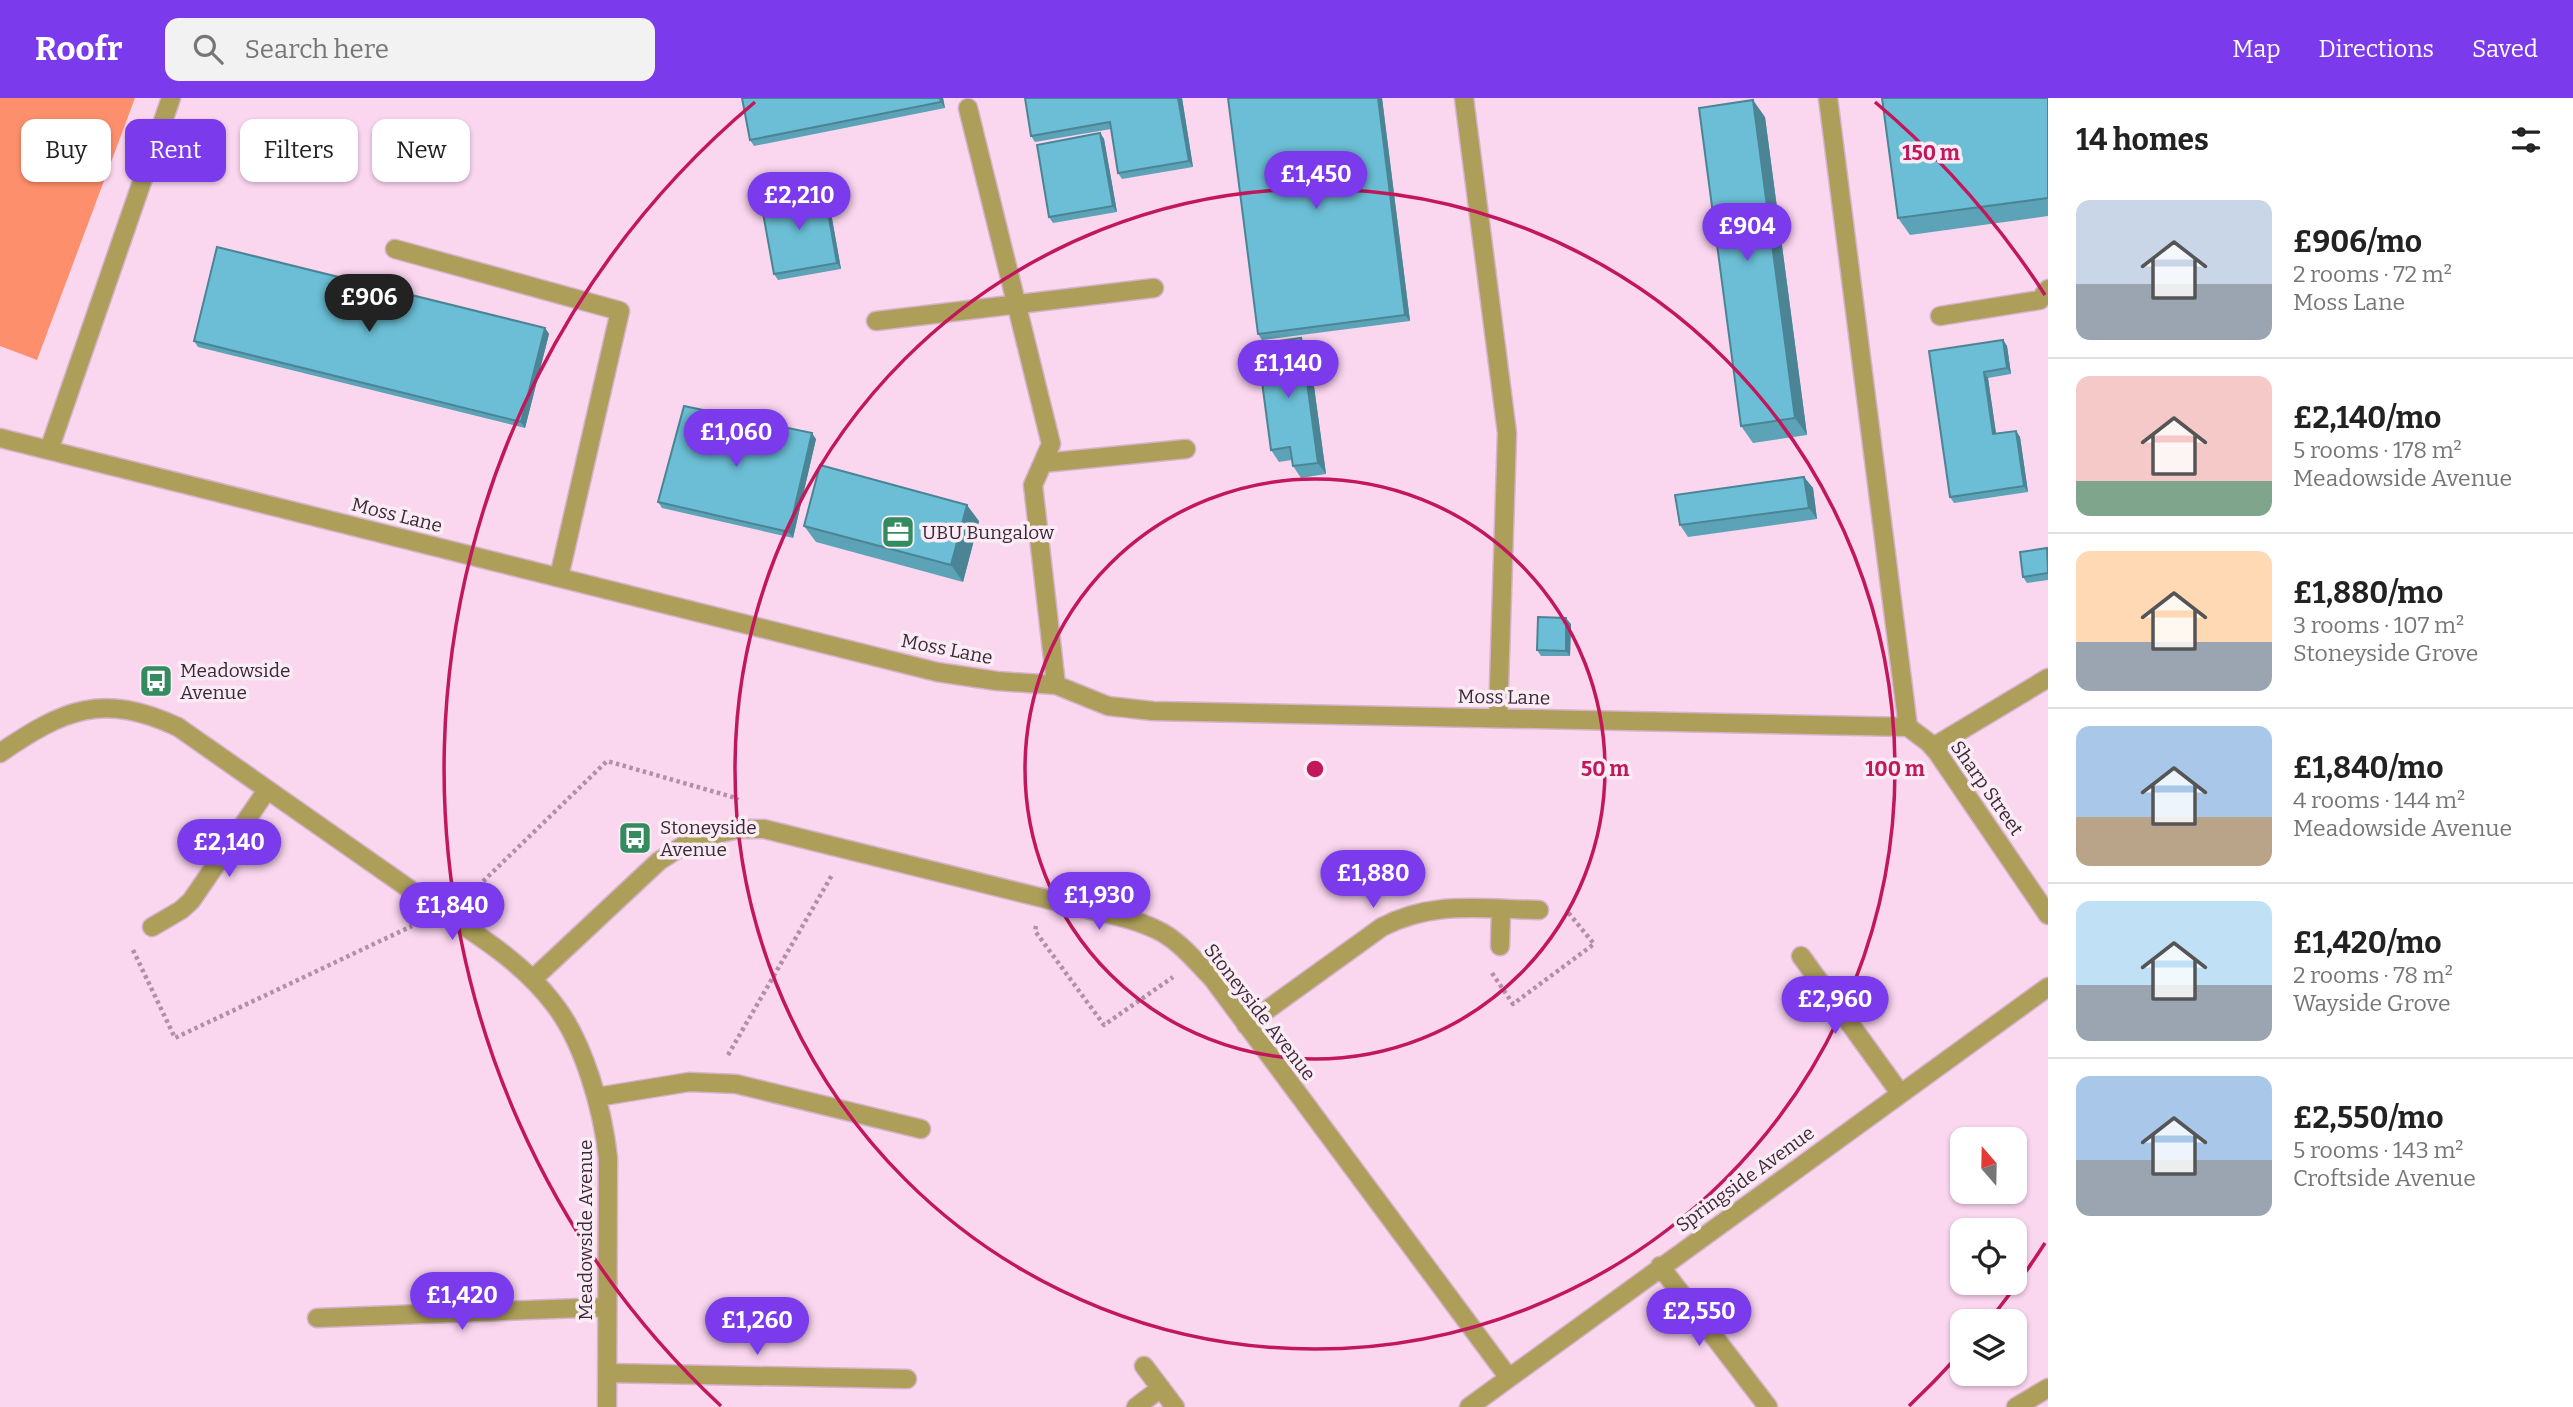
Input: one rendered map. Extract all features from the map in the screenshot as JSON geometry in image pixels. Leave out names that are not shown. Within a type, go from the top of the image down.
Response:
[{"type":"street","points":[[49,450],[171,98]]},
{"type":"street","points":[[1464,98],[1507,433],[1498,718]]},
{"type":"street","points":[[1828,98],[1908,727]]},
{"type":"street","points":[[968,108],[1051,444],[1033,485],[1056,685]]},
{"type":"street","points":[[395,250],[620,311],[559,577]]},
{"type":"street","points":[[876,321],[1154,288]]},
{"type":"street","points":[[1940,316],[2040,300],[2048,289]]},
{"type":"street","name":"Moss Lane","points":[[0,438],[937,671],[997,681],[1056,685],[1108,706],[1153,711],[1908,727]]},
{"type":"street","points":[[1043,463],[1186,449]]},
{"type":"street","points":[[1933,747],[2048,678]]},
{"type":"street","name":"Meadowside Avenue","points":[[0,753],[29,733],[61,717],[93,708],[123,708],[149,714],[178,727],[508,956],[534,978],[557,1007],[576,1045],[597,1097],[605,1129],[608,1158],[607,1407]]},
{"type":"street","name":"Sharp Street","points":[[1908,727],[1933,747],[2048,915]]},
{"type":"street","points":[[152,927],[191,901],[267,790]]},
{"type":"street","name":"Stoneyside Avenue","points":[[534,978],[659,861],[684,845],[739,829],[764,829],[1130,920],[1162,933],[1212,978],[1509,1378]]},
{"type":"street","points":[[1246,1025],[1382,927],[1404,915],[1428,909],[1450,908],[1539,910]]},
{"type":"street","points":[[1500,946],[1501,909]]},
{"type":"street","points":[[1801,956],[1900,1093]]},
{"type":"street","name":"Springside Avenue","points":[[1469,1407],[2048,987]]},
{"type":"street","points":[[597,1097],[689,1082],[736,1084],[920,1129]]},
{"type":"street","points":[[1660,1266],[1768,1407]]},
{"type":"street","points":[[317,1318],[607,1307]]},
{"type":"street","points":[[1144,1366],[1175,1407]]},
{"type":"street","points":[[607,1373],[907,1379]]},
{"type":"street","points":[[1136,1407],[1161,1388]]},
{"type":"street","points":[[2015,1407],[2048,1388]]},
{"type":"path","points":[[152,927],[128,939],[175,1038],[445,914],[607,761],[736,798],[764,829]]},
{"type":"path","points":[[712,1083],[846,850]]},
{"type":"path","points":[[1500,946],[1482,958],[1513,1004],[1594,944],[1556,897],[1539,910]]},
{"type":"path","points":[[1041,898],[1035,931],[1104,1025],[1196,961]]},
{"type":"shaded area","points":[[0,98],[135,98],[111,162],[111,119],[21,119],[21,182],[104,182],[37,360],[0,346]]},
{"type":"building","points":[[742,98],[940,98],[941,102],[750,140]]},
{"type":"building","points":[[1025,98],[1178,98],[1189,161],[1118,173],[1110,122],[1031,136]]},
{"type":"building","points":[[1228,98],[1378,98],[1405,315],[1258,334]]},
{"type":"building","points":[[1882,98],[2048,98],[2048,198],[1898,218]]},
{"type":"building","points":[[1753,100],[1795,418],[1741,426],[1699,108]]},
{"type":"building","points":[[1100,133],[1113,206],[1049,217],[1037,145]]},
{"type":"building","points":[[824,190],[837,263],[774,274],[761,202]]},
{"type":"building","points":[[217,247],[545,328],[521,422],[194,341]]},
{"type":"building","points":[[1301,338],[1318,463],[1293,466],[1290,447],[1271,450],[1257,344]]},
{"type":"building","points":[[2003,340],[2007,368],[1984,372],[1993,434],[2016,431],[2024,486],[1950,497],[1929,351]]},
{"type":"building","points":[[684,406],[812,433],[789,532],[658,502]]},
{"type":"building","name":"UBU Bungalow","points":[[820,465],[967,505],[951,565],[804,526]]},
{"type":"building","points":[[1804,477],[1809,508],[1680,525],[1675,495]]},
{"type":"building","points":[[2047,548],[2048,573],[2023,577],[2020,552]]},
{"type":"building","points":[[1538,617],[1566,618],[1566,651],[1537,650]]},
{"type":"place","name":"UBU Bungalow","points":[[898,532]]},
{"type":"place","name":"Meadowside Avenue","points":[[156,681]]},
{"type":"place","name":"Stoneyside Avenue","points":[[635,838]]}]
